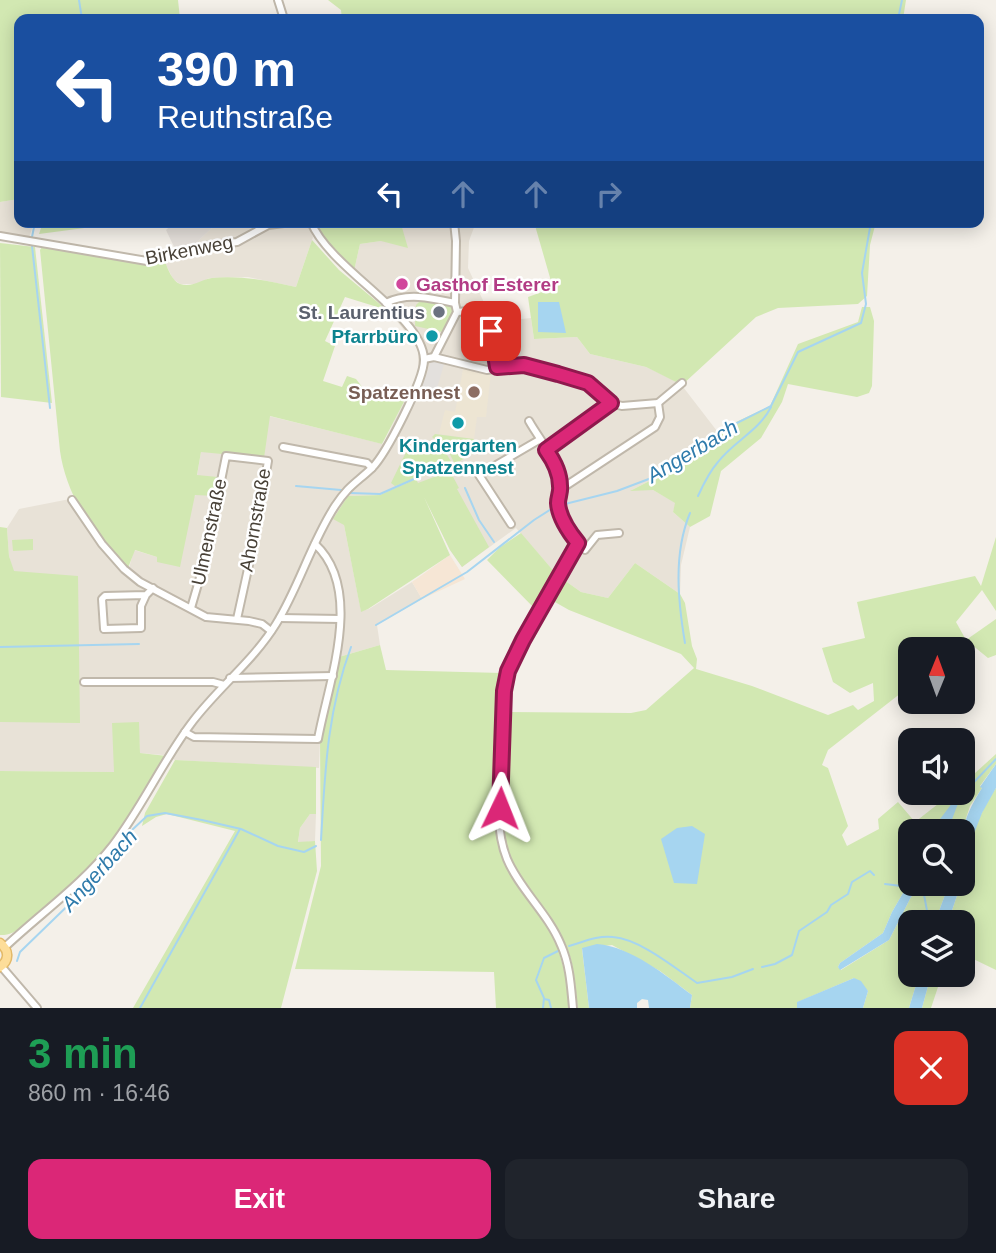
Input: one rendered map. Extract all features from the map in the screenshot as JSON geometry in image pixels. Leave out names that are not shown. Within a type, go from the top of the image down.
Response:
[{"type":"main road","points":[[1,966],[7,960],[3,945]]},
{"type":"street","name":"Birkenweg","points":[[0,236],[147,261],[206,246],[237,242],[262,228]]},
{"type":"street","points":[[3,945],[81,881],[111,848],[137,812],[185,732],[271,631],[280,618],[333,509],[346,490],[372,468],[383,453],[422,375],[424,359],[416,338],[386,303],[330,252],[313,228]]},
{"type":"street","points":[[434,357],[457,312],[454,303],[455,228]]},
{"type":"street","points":[[386,303],[399,298],[414,297],[454,303]]},
{"type":"street","points":[[457,312],[480,310],[488,315],[497,367]]},
{"type":"street","points":[[424,359],[434,357],[487,370],[524,365],[588,383],[611,403],[622,407],[658,403],[682,383]]},
{"type":"street","points":[[546,450],[611,403]]},
{"type":"street","points":[[561,489],[655,427],[660,417],[658,403]]},
{"type":"street","points":[[529,421],[558,472],[561,489],[559,505],[566,529],[585,550],[597,535],[618,533]]},
{"type":"street","points":[[510,524],[479,475],[539,440]]},
{"type":"street","points":[[283,447],[368,463],[372,468]]},
{"type":"street","name":"Ulmenstraße","points":[[191,608],[208,549],[226,456]]},
{"type":"street","name":"Ahornstraße","points":[[226,456],[268,461],[237,619]]},
{"type":"street","points":[[72,500],[102,544],[120,565],[140,582],[206,617],[262,624],[271,631]]},
{"type":"street","points":[[573,1008],[569,972],[561,944],[549,922],[514,874],[502,846],[500,808],[504,691],[508,671],[578,543]]},
{"type":"street","points":[[185,732],[194,737],[318,739],[332,676],[340,619],[336,574],[315,544]]},
{"type":"street","points":[[146,595],[105,596],[102,599],[104,629],[141,628],[141,606],[153,588]]},
{"type":"street","points":[[280,618],[340,619]]},
{"type":"street","points":[[230,678],[332,676]]},
{"type":"street","points":[[85,682],[213,681],[224,685]]},
{"type":"street","points":[[1,966],[37,1008]]},
{"type":"shaded area","points":[[14,200],[14,228],[32,228],[29,238],[0,233],[0,202]]},
{"type":"shaded area","points":[[212,228],[309,228],[313,237],[296,287],[248,277],[209,278],[199,284],[180,284],[173,279],[162,257],[195,244]]},
{"type":"shaded area","points":[[212,228],[195,244],[176,251],[166,230]]},
{"type":"shaded area","points":[[384,228],[474,228],[469,241],[468,268],[493,322],[531,318],[534,339],[577,337],[590,354],[646,367],[680,383],[717,431],[663,474],[632,490],[653,490],[676,503],[673,512],[690,527],[681,565],[680,594],[635,563],[608,598],[581,592],[557,575],[516,528],[462,567],[450,550],[418,483],[380,495],[348,496],[344,525],[361,611],[369,609],[412,582],[422,599],[377,625],[380,645],[339,657],[320,739],[319,768],[175,760],[163,755],[140,753],[138,722],[114,772],[0,771],[0,722],[80,722],[13,571],[7,528],[19,509],[75,498],[129,568],[134,550],[157,557],[196,494],[215,495],[197,476],[201,452],[269,416],[383,444],[418,373],[418,348],[354,271],[360,244],[381,241]]},
{"type":"shaded area","points":[[431,361],[444,364],[436,392],[422,388]]},
{"type":"shaded area","name":"Spatzennest","points":[[463,369],[491,373],[486,417],[477,417],[474,439],[439,434],[445,410],[455,412]]},
{"type":"shaded area","points":[[450,555],[465,579],[422,599],[412,582]]},
{"type":"shaded area","points":[[310,814],[316,814],[315,841],[298,843],[300,828]]},
{"type":"green space","points":[[0,0],[178,0],[179,14],[14,14],[14,200],[0,202]]},
{"type":"green space","points":[[328,0],[906,0],[904,14],[341,14],[341,10]]},
{"type":"green space","points":[[41,228],[84,228],[39,234]]},
{"type":"green space","points":[[319,228],[402,228],[408,248],[381,241],[360,244],[354,271],[324,239]]},
{"type":"green space","points":[[536,228],[874,228],[870,245],[867,296],[858,304],[778,308],[756,317],[682,385],[646,367],[590,354],[577,337],[534,339],[528,297],[553,288]]},
{"type":"green space","points":[[312,240],[339,270],[387,310],[345,297],[325,341],[335,346],[323,381],[342,387],[347,376],[356,379],[366,392],[385,398],[391,392],[407,396],[382,444],[270,416],[264,458],[201,452],[197,475],[218,477],[215,496],[195,495],[180,567],[157,562],[157,557],[135,550],[128,568],[104,544],[84,515],[75,500],[63,467],[40,250],[43,245],[49,245],[141,264],[165,262],[175,280],[185,285],[212,278],[233,277],[296,287]]},
{"type":"green space","points":[[0,243],[35,247],[52,403],[1,397]]},
{"type":"green space","points":[[422,299],[446,303],[453,309],[442,332],[415,326],[416,305]]},
{"type":"green space","points":[[862,307],[870,307],[874,321],[872,386],[869,393],[857,397],[788,384],[782,402],[761,438],[721,471],[710,516],[690,527],[673,512],[675,503],[653,490],[630,491],[663,474],[717,431],[770,406],[798,344],[858,322]]},
{"type":"green space","points":[[435,434],[474,439],[472,454],[455,464],[447,449],[432,437]]},
{"type":"green space","points":[[433,442],[444,450],[452,463],[447,468],[395,486],[391,483],[409,446],[426,451]]},
{"type":"green space","points":[[450,471],[489,547],[462,567],[450,550],[424,497],[450,555],[361,612],[344,525],[333,519],[348,496],[380,495],[416,479],[418,483]]},
{"type":"green space","points":[[0,527],[7,528],[9,556],[14,571],[78,576],[80,723],[0,722]]},
{"type":"green space","points":[[521,533],[557,575],[581,592],[608,598],[635,563],[680,594],[685,603],[692,646],[697,659],[696,669],[752,686],[828,715],[853,705],[858,710],[874,701],[873,683],[850,693],[833,682],[822,648],[865,638],[857,602],[975,576],[981,586],[996,537],[996,611],[982,590],[956,622],[964,637],[898,637],[898,695],[828,750],[822,765],[828,768],[848,826],[842,835],[847,846],[879,829],[878,819],[898,802],[912,819],[898,819],[898,896],[901,896],[883,933],[838,967],[841,970],[889,940],[898,922],[898,987],[915,987],[909,1008],[863,1008],[868,991],[854,978],[798,1002],[797,1008],[690,1008],[692,995],[660,971],[612,945],[582,949],[589,1008],[578,1008],[568,950],[555,926],[521,881],[508,856],[501,785],[506,712],[631,713],[646,710],[694,668],[681,654],[569,610],[546,597],[537,611],[487,560]]},
{"type":"green space","points":[[33,539],[33,550],[13,551],[12,540]]},
{"type":"green space","points":[[996,619],[996,655],[988,658],[975,647],[975,637],[970,637]]},
{"type":"green space","points":[[380,645],[386,670],[502,673],[497,818],[501,852],[556,937],[562,951],[559,952],[570,1008],[496,1008],[494,972],[295,969],[321,866],[320,739],[339,657]]},
{"type":"green space","points":[[139,722],[140,753],[167,756],[133,812],[103,852],[73,883],[22,927],[0,935],[0,771],[114,772],[112,723]]},
{"type":"green space","points":[[996,754],[996,764],[980,786],[982,788],[975,798],[975,773]]},
{"type":"green space","points":[[175,760],[316,767],[316,814],[310,814],[300,828],[298,842],[315,841],[317,871],[281,1008],[133,1008],[235,831],[167,814],[142,826],[145,813]]},
{"type":"green space","points":[[996,788],[996,970],[975,960],[975,910],[952,910],[957,896],[975,896],[975,829]]},
{"type":"green space","points":[[937,805],[970,806],[966,819],[919,819]]},
{"type":"green space","points":[[912,896],[945,896],[939,910],[904,910]]},
{"type":"green space","points":[[928,987],[938,987],[931,1008],[922,1008]]},
{"type":"water","points":[[538,302],[559,302],[566,333],[538,332]]},
{"type":"water","points":[[996,764],[996,788],[975,831],[975,819],[967,819],[972,805],[975,805],[982,788],[980,787]]},
{"type":"water","points":[[951,805],[957,805],[952,819],[940,819]]},
{"type":"water","points":[[692,826],[705,834],[697,884],[674,883],[661,839],[677,828]]},
{"type":"water","points":[[901,896],[912,896],[904,910],[898,910],[898,922],[889,940],[840,970],[840,963],[883,933]]},
{"type":"water","points":[[945,896],[957,896],[952,910],[939,910]]},
{"type":"water","points":[[597,944],[623,950],[659,971],[692,995],[690,1008],[649,1008],[648,1000],[642,999],[637,1003],[637,1008],[589,1008],[582,948]]},
{"type":"water","points":[[854,978],[861,981],[868,991],[863,1008],[797,1008],[797,1002]]},
{"type":"water","points":[[915,987],[928,987],[922,1008],[909,1008]]},
{"type":"waterway","points":[[79,0],[81,14]]},
{"type":"waterway","name":"Angerbach","points":[[899,14],[902,0]]},
{"type":"waterway","points":[[32,237],[34,228]]},
{"type":"waterway","name":"Angerbach","points":[[561,505],[617,491],[662,474],[723,430],[771,406],[798,352],[861,323],[866,304],[862,273],[870,228]]},
{"type":"waterway","points":[[32,246],[50,408]]},
{"type":"waterway","points":[[698,496],[724,455],[760,423],[771,407]]},
{"type":"waterway","points":[[351,493],[380,494],[414,479]]},
{"type":"waterway","points":[[296,486],[341,490]]},
{"type":"waterway","points":[[465,488],[479,520],[494,542]]},
{"type":"waterway","name":"Angerbach","points":[[376,625],[467,572],[556,506]]},
{"type":"waterway","points":[[685,643],[678,578],[681,545],[690,513]]},
{"type":"waterway","points":[[0,647],[139,644]]},
{"type":"waterway","name":"Angerbach","points":[[321,840],[332,719],[351,647]]},
{"type":"waterway","points":[[975,781],[996,759]]},
{"type":"waterway","name":"Angerbach","points":[[17,961],[20,952],[87,887],[132,830],[147,816],[165,813],[202,820],[241,829],[278,846],[304,852],[316,846]]},
{"type":"waterway","points":[[140,1008],[240,829]]},
{"type":"waterway","points":[[762,967],[792,955],[799,931],[848,894],[852,882],[870,871],[874,875]]},
{"type":"waterway","points":[[885,884],[898,886]]},
{"type":"waterway","points":[[924,896],[927,910]]},
{"type":"waterway","points":[[569,946],[602,937],[623,939],[657,955],[697,983],[732,977],[753,969]]},
{"type":"waterway","points":[[543,1008],[544,998],[536,980],[544,958],[558,951]]},
{"type":"waterway","points":[[544,999],[549,1000],[551,1008]]},
{"type":"place","name":"Gasthof Esterer","points":[[402,284]]},
{"type":"place","name":"St. Laurentius","points":[[439,312]]},
{"type":"place","name":"Pfarrbüro","points":[[432,336]]},
{"type":"place","name":"Spatzennest","points":[[474,392]]},
{"type":"place","name":"Kindergarten Spatzennest","points":[[458,423]]},
{"type":"route","points":[[491,331],[497,367],[536,367],[588,383],[611,403],[546,450],[558,472],[561,489],[559,509],[566,529],[578,543],[508,671],[504,691],[500,808]]}]
